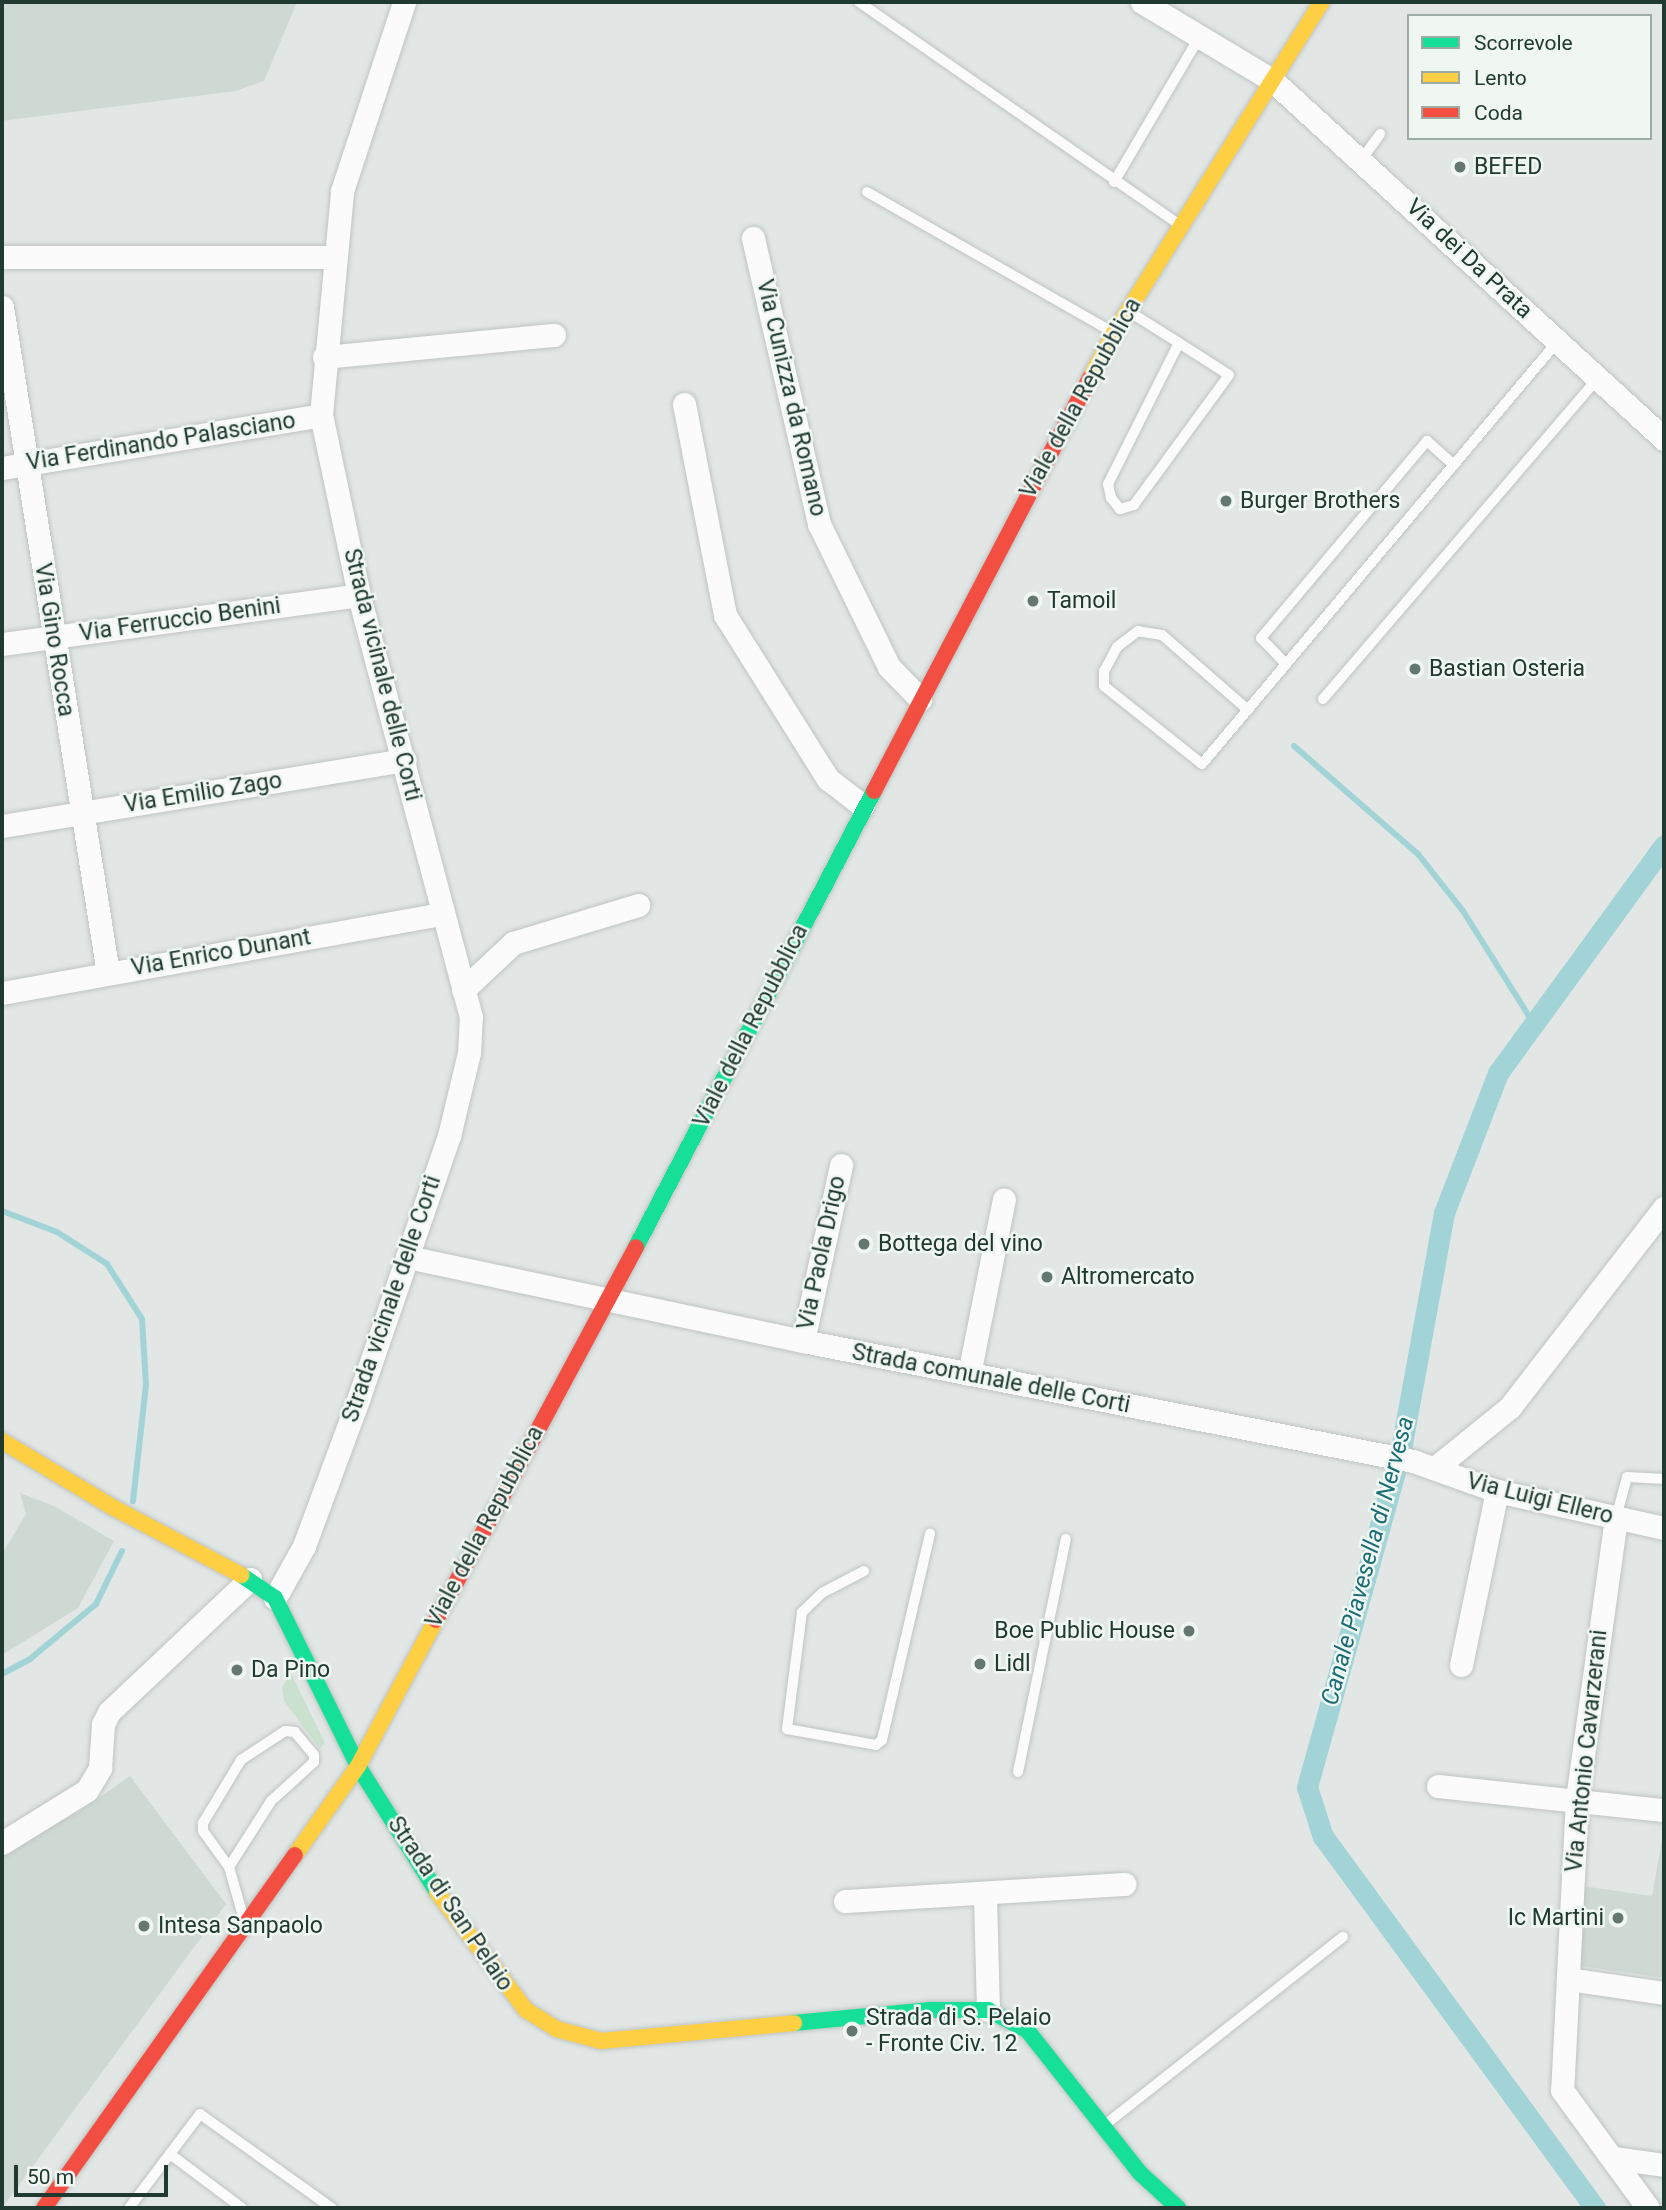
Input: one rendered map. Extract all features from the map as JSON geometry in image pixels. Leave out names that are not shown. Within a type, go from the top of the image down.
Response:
[{"type":"main road","name":"Viale della Repubblica","points":[[47,2207],[358,1766],[1114,333],[1322,2]]},
{"type":"main road","name":"Strada di San Pelaio","points":[[2,1441],[42,1469],[250,1579],[275,1598],[358,1766],[455,1921],[508,1992],[526,2010],[566,2033],[601,2041],[930,2010],[988,2010],[1027,2030],[1140,2173],[1178,2208]]},
{"type":"street","name":"Strada vicinale delle Corti","points":[[275,1598],[304,1546],[407,1257],[461,1095],[471,1017],[441,914],[405,760],[359,595],[321,415],[324,357],[342,191],[404,2]]},
{"type":"street","name":"Via dei Da Prata","points":[[1142,2],[1272,80],[1362,159],[1664,439]]},
{"type":"street","name":"Via Cunizza da Romano","points":[[753,238],[819,524],[889,667],[920,699]]},
{"type":"street","points":[[2,257],[335,257]]},
{"type":"street","name":"Via Gino Rocca","points":[[2,307],[108,973]]},
{"type":"street","points":[[324,357],[554,335]]},
{"type":"street","points":[[684,404],[725,615],[828,779],[863,806]]},
{"type":"street","name":"Via Ferdinando Palasciano","points":[[2,468],[321,415]]},
{"type":"street","name":"Via Ferruccio Benini","points":[[2,644],[359,595]]},
{"type":"street","name":"Via Emilio Zago","points":[[2,826],[405,760]]},
{"type":"street","points":[[463,990],[513,943],[638,905]]},
{"type":"street","name":"Via Enrico Dunant","points":[[2,993],[441,914]]},
{"type":"street","name":"Via Paola Drigo","points":[[803,1341],[842,1166]]},
{"type":"street","points":[[969,1374],[1003,1199]]},
{"type":"street","points":[[1435,1468],[1510,1407],[1664,1209]]},
{"type":"street","name":"Strada comunale delle Corti","points":[[407,1257],[607,1297],[803,1341],[1377,1453]]},
{"type":"street","name":"Via Luigi Ellero","points":[[1377,1453],[1413,1461],[1497,1491],[1664,1528]]},
{"type":"street","points":[[1461,1665],[1497,1491]]},
{"type":"street","name":"Via Antonio Cavarzerani","points":[[1616,1518],[1577,1798],[1562,2090],[1648,2208]]},
{"type":"street","points":[[2,1843],[87,1790],[100,1768],[103,1724],[109,1712],[250,1579]]},
{"type":"street","points":[[1438,1786],[1577,1798],[1664,1810]]},
{"type":"street","points":[[845,1901],[985,1896],[1124,1884]]},
{"type":"street","points":[[985,1896],[988,2010]]},
{"type":"street","points":[[1567,1979],[1664,1993]]},
{"type":"street","points":[[1613,2158],[1664,2165]]},
{"type":"lane","points":[[859,2],[1114,182],[1180,225]]},
{"type":"lane","points":[[1114,182],[1200,36]]},
{"type":"lane","points":[[1362,159],[1380,134]]},
{"type":"lane","points":[[867,192],[1114,333]]},
{"type":"lane","points":[[1128,311],[1230,374],[1134,505],[1120,509],[1111,498],[1108,484],[1179,343]]},
{"type":"lane","points":[[1248,710],[1162,635],[1138,631],[1117,647],[1104,671],[1104,686],[1202,764],[1248,710],[1558,341]]},
{"type":"lane","points":[[1323,699],[1598,378]]},
{"type":"lane","points":[[1286,664],[1261,638],[1427,441],[1454,465]]},
{"type":"lane","points":[[1616,1518],[1627,1477],[1664,1479]]},
{"type":"lane","points":[[864,1571],[822,1593],[802,1612],[787,1729],[876,1745],[882,1740],[930,1532]]},
{"type":"lane","points":[[1018,1772],[1066,1539]]},
{"type":"lane","points":[[229,1867],[271,1801],[314,1762],[314,1755],[295,1732],[285,1731],[241,1760],[203,1823],[202,1831],[229,1867],[247,1926]]},
{"type":"lane","points":[[1103,2126],[1343,1937]]},
{"type":"lane","points":[[129,2208],[200,2114],[332,2208]]},
{"type":"lane","points":[[170,2154],[243,2208]]},
{"type":"shaded area","points":[[2,2],[297,2],[264,81],[236,91],[2,121]]},
{"type":"shaded area","points":[[20,1493],[54,1506],[114,1541],[78,1608],[2,1655],[2,1554],[26,1514]]},
{"type":"shaded area","points":[[130,1776],[226,1904],[2,2208],[2,1851],[77,1813]]},
{"type":"shaded area","name":"Ic Martini","points":[[1664,1828],[1664,1978],[1581,1966],[1575,1958],[1575,1885],[1652,1896]]},
{"type":"green space","points":[[291,1673],[325,1743],[320,1749],[284,1701],[282,1687]]},
{"type":"waterway","points":[[1294,746],[1418,854],[1463,911],[1534,1024]]},
{"type":"waterway","name":"Canale Piavesella di Nervesa","points":[[1595,2208],[1323,1837],[1307,1787],[1400,1455],[1444,1213],[1498,1073],[1664,845]]},
{"type":"waterway","points":[[2,1211],[57,1232],[107,1264],[142,1319],[146,1385],[133,1501]]},
{"type":"waterway","points":[[2,1674],[30,1659],[96,1604],[122,1551]]},
{"type":"traffic: fast","points":[[636,1247],[874,791]]},
{"type":"traffic: fast","points":[[241,1575],[275,1598],[358,1766],[437,1892]]},
{"type":"traffic: fast","points":[[794,2023],[930,2010],[988,2010],[1027,2030],[1140,2173],[1178,2208]]},
{"type":"traffic: slow","points":[[1090,378],[1114,333],[1322,2]]},
{"type":"traffic: slow","points":[[2,1441],[114,1508],[241,1575]]},
{"type":"traffic: slow","points":[[295,1855],[358,1766],[436,1620]]},
{"type":"traffic: slow","points":[[437,1892],[526,2010],[556,2029],[601,2041],[794,2023]]},
{"type":"traffic: jam","points":[[874,791],[1090,378]]},
{"type":"traffic: jam","points":[[436,1620],[636,1247]]},
{"type":"traffic: jam","points":[[44,2208],[295,1855]]},
{"type":"place","name":"BEFED","points":[[1460,167]]},
{"type":"place","name":"Burger Brothers","points":[[1226,501]]},
{"type":"place","name":"Tamoil","points":[[1033,601]]},
{"type":"place","name":"Bastian Osteria","points":[[1415,669]]},
{"type":"place","name":"Bottega del vino","points":[[864,1244]]},
{"type":"place","name":"Altromercato","points":[[1047,1277]]},
{"type":"place","name":"Boe Public House","points":[[1189,1631]]},
{"type":"place","name":"Lidl","points":[[980,1664]]},
{"type":"place","name":"Da Pino","points":[[237,1670]]},
{"type":"place","name":"Ic Martini","points":[[1618,1918]]},
{"type":"place","name":"Intesa Sanpaolo","points":[[144,1926]]},
{"type":"place","name":"Strada di S. Pelaio - Fronte Civ. 12","points":[[852,2031]]}]
